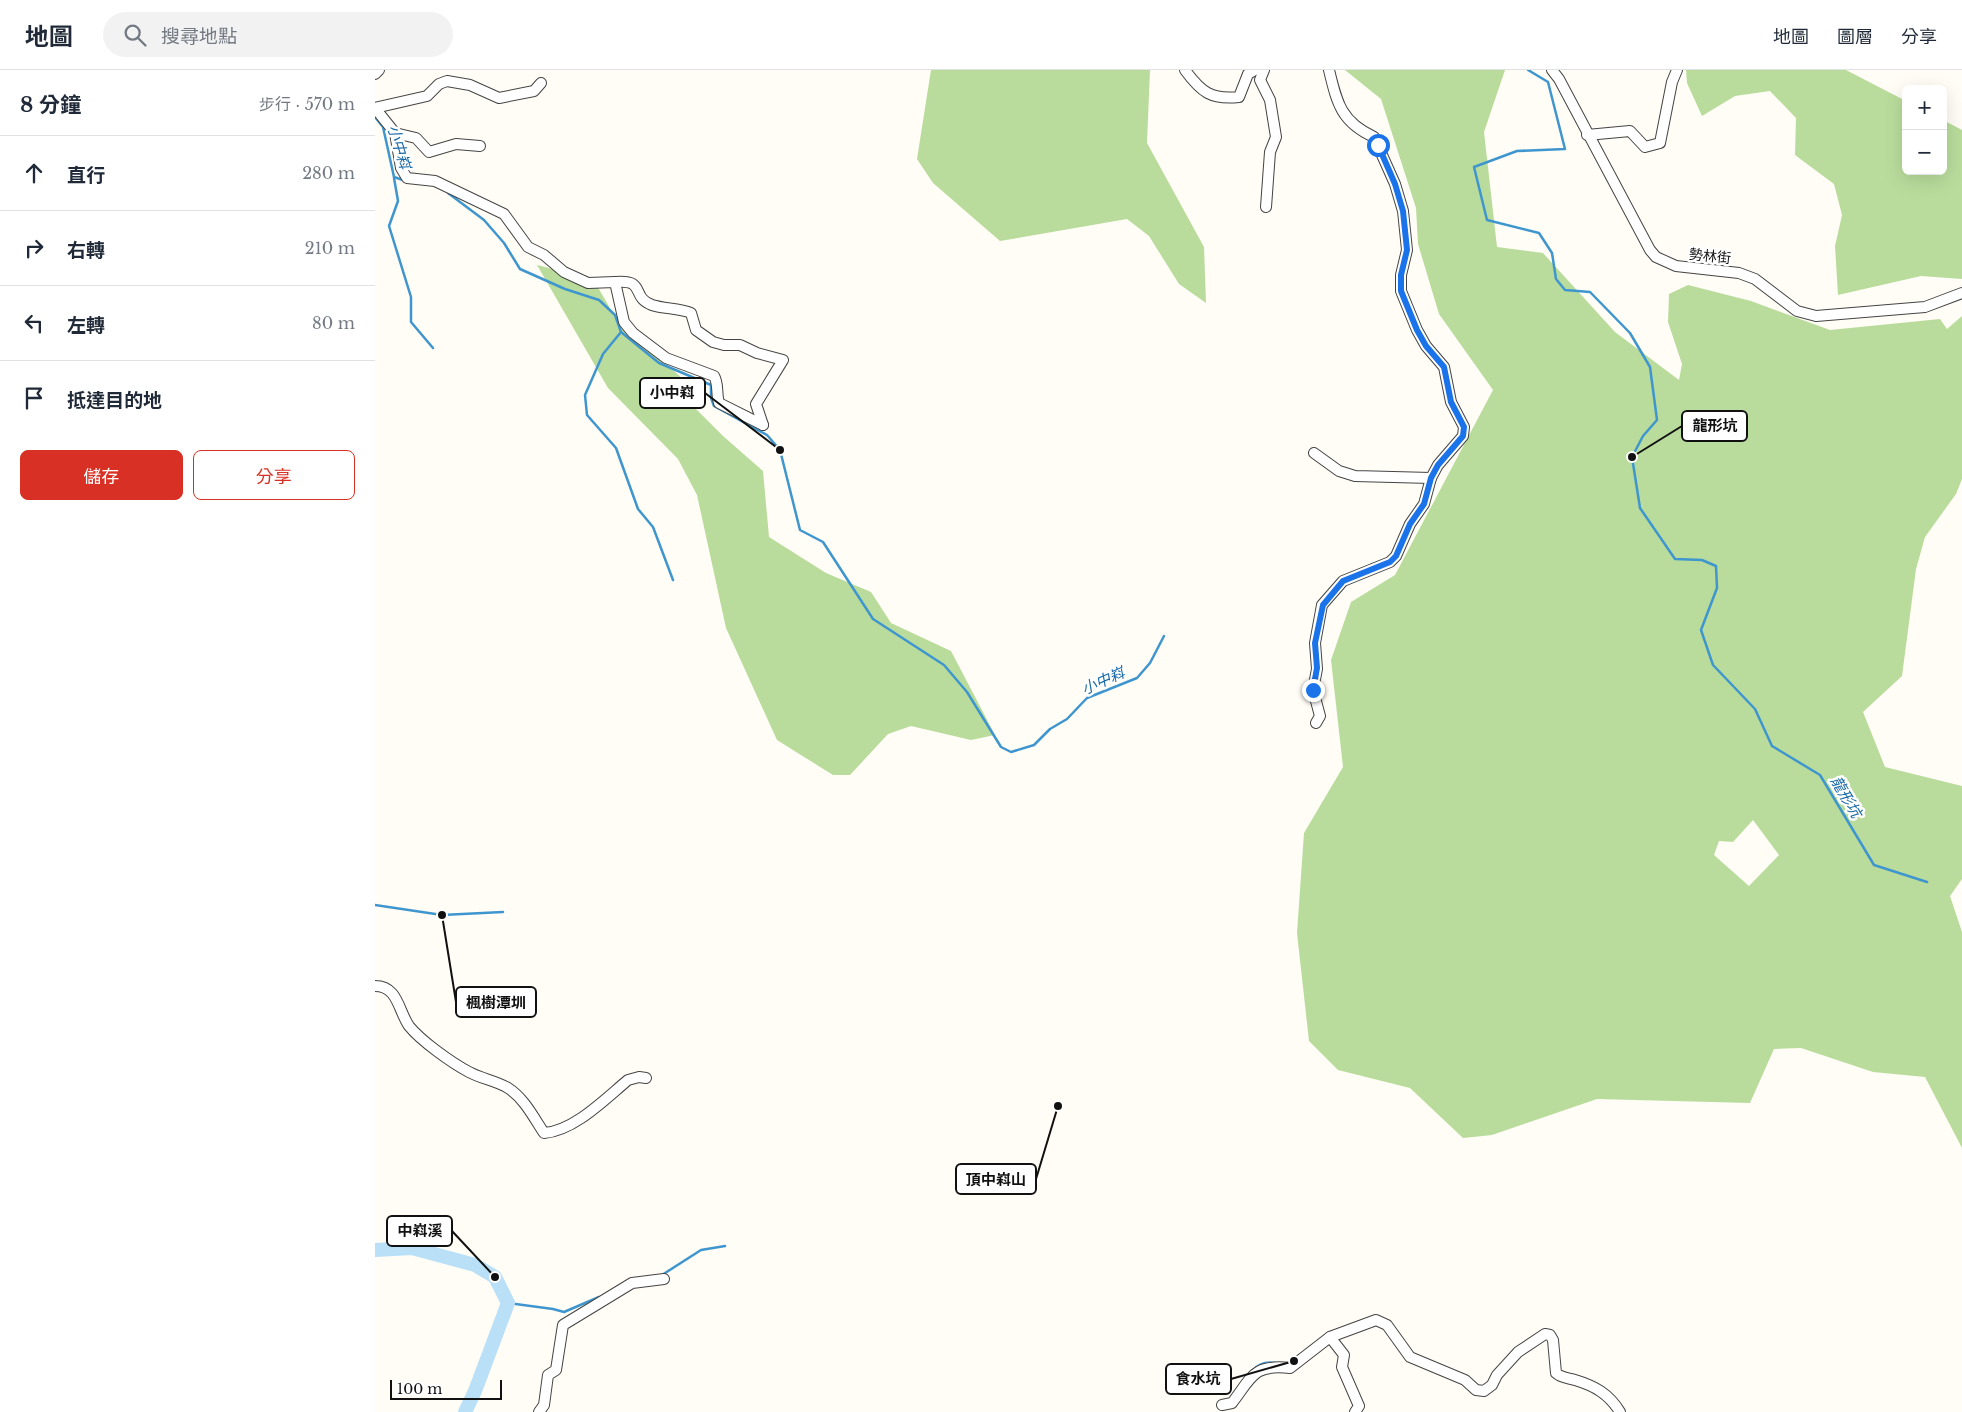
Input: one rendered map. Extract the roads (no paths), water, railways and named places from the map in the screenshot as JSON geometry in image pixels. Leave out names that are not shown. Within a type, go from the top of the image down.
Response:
[{"type":"street","points":[[375,74],[379,70]]},
{"type":"street","points":[[1185,70],[1195,84],[1203,91],[1214,96],[1230,98],[1239,96],[1248,74],[1255,70]]},
{"type":"street","points":[[1264,70],[1261,80],[1270,100],[1276,137],[1270,152],[1266,206]]},
{"type":"street","points":[[1316,723],[1320,716],[1313,690],[1317,668],[1315,643],[1323,605],[1343,581],[1390,562],[1396,556],[1410,524],[1424,504],[1431,478],[1438,465],[1463,436],[1464,427],[1451,402],[1444,367],[1426,346],[1417,330],[1401,291],[1401,275],[1407,250],[1403,211],[1395,184],[1374,137],[1359,130],[1342,112],[1329,70]]},
{"type":"street","name":"勢林街","points":[[1551,70],[1559,79],[1587,135],[1650,250],[1662,261],[1676,266],[1739,274],[1755,279],[1797,311],[1816,316],[1925,307],[1962,293]]},
{"type":"street","points":[[1587,135],[1630,131],[1645,147],[1660,143],[1672,82],[1677,70]]},
{"type":"street","points":[[541,83],[534,91],[499,98],[471,85],[447,81],[439,84],[427,96],[375,108],[395,133],[401,168],[407,178],[435,181],[504,214],[528,247],[544,255],[565,272],[588,283],[629,281],[634,283],[644,300],[651,304],[691,313],[696,330],[713,342],[724,345],[740,345],[757,353],[783,360],[756,404],[763,425],[719,403],[716,395],[718,382],[714,376],[666,358],[633,333],[624,322],[615,282]]},
{"type":"street","points":[[395,133],[416,138],[429,152],[456,144],[480,146]]},
{"type":"street","points":[[1314,453],[1339,471],[1355,476],[1431,478]]},
{"type":"street","points":[[375,986],[384,986],[392,991],[409,1025],[421,1039],[469,1072],[508,1088],[519,1097],[544,1133],[569,1126],[628,1080],[639,1077],[646,1078]]},
{"type":"street","points":[[539,1412],[544,1404],[548,1376],[556,1370],[563,1325],[632,1283],[664,1279]]},
{"type":"street","points":[[1227,1404],[1255,1373],[1272,1366],[1290,1368],[1330,1337],[1376,1320],[1387,1325],[1410,1357],[1465,1380],[1476,1390],[1484,1391],[1492,1385],[1497,1375],[1518,1352],[1545,1334],[1550,1335],[1553,1340],[1556,1373],[1602,1391],[1613,1401],[1620,1412]]},
{"type":"street","points":[[1330,1337],[1344,1355],[1342,1367],[1359,1406],[1355,1412]]},
{"type":"waterway","name":"龍形坑","points":[[1528,70],[1548,82],[1565,149],[1517,151],[1474,167],[1487,220],[1539,233],[1552,253],[1556,279],[1565,290],[1590,292],[1630,333],[1650,367],[1657,420],[1643,436],[1632,457],[1640,508],[1675,559],[1702,560],[1716,566],[1717,588],[1701,630],[1713,665],[1755,709],[1772,746],[1820,775],[1874,865],[1927,882]]},
{"type":"waterway","name":"小中嵙","points":[[375,117],[383,127],[394,177],[406,181]]},
{"type":"waterway","points":[[394,178],[398,201],[389,226],[411,297],[411,322],[433,348]]},
{"type":"waterway","name":"小中嵙","points":[[448,193],[484,220],[504,243],[520,269],[565,289],[599,300],[615,315],[621,332],[659,363],[711,385],[711,398],[714,406],[767,435],[780,450],[800,530],[823,542],[873,619],[944,665],[967,692],[1001,747],[1011,752],[1034,745],[1050,729],[1067,719],[1087,698],[1137,678],[1150,663],[1164,636]]},
{"type":"waterway","points":[[621,332],[603,354],[585,395],[587,415],[616,448],[638,509],[653,527],[673,580]]},
{"type":"waterway","points":[[375,905],[442,915],[503,912]]},
{"type":"waterway","points":[[662,1275],[701,1250],[725,1246]]},
{"type":"waterway","points":[[375,1250],[412,1248],[475,1265],[495,1277],[508,1303],[475,1391],[465,1412]]},
{"type":"waterway","points":[[508,1303],[564,1312],[599,1297]]},
{"type":"waterway","points":[[1252,1371],[1263,1363],[1276,1363]]},
{"type":"place","name":"小中嵙","points":[[780,450]]},
{"type":"place","name":"龍形坑","points":[[1632,457]]},
{"type":"place","name":"楓樹潭圳","points":[[442,915]]},
{"type":"place","name":"頂中嵙山","points":[[1058,1106]]},
{"type":"place","name":"中嵙溪","points":[[495,1277]]},
{"type":"place","name":"食水坑","points":[[1294,1361]]}]
